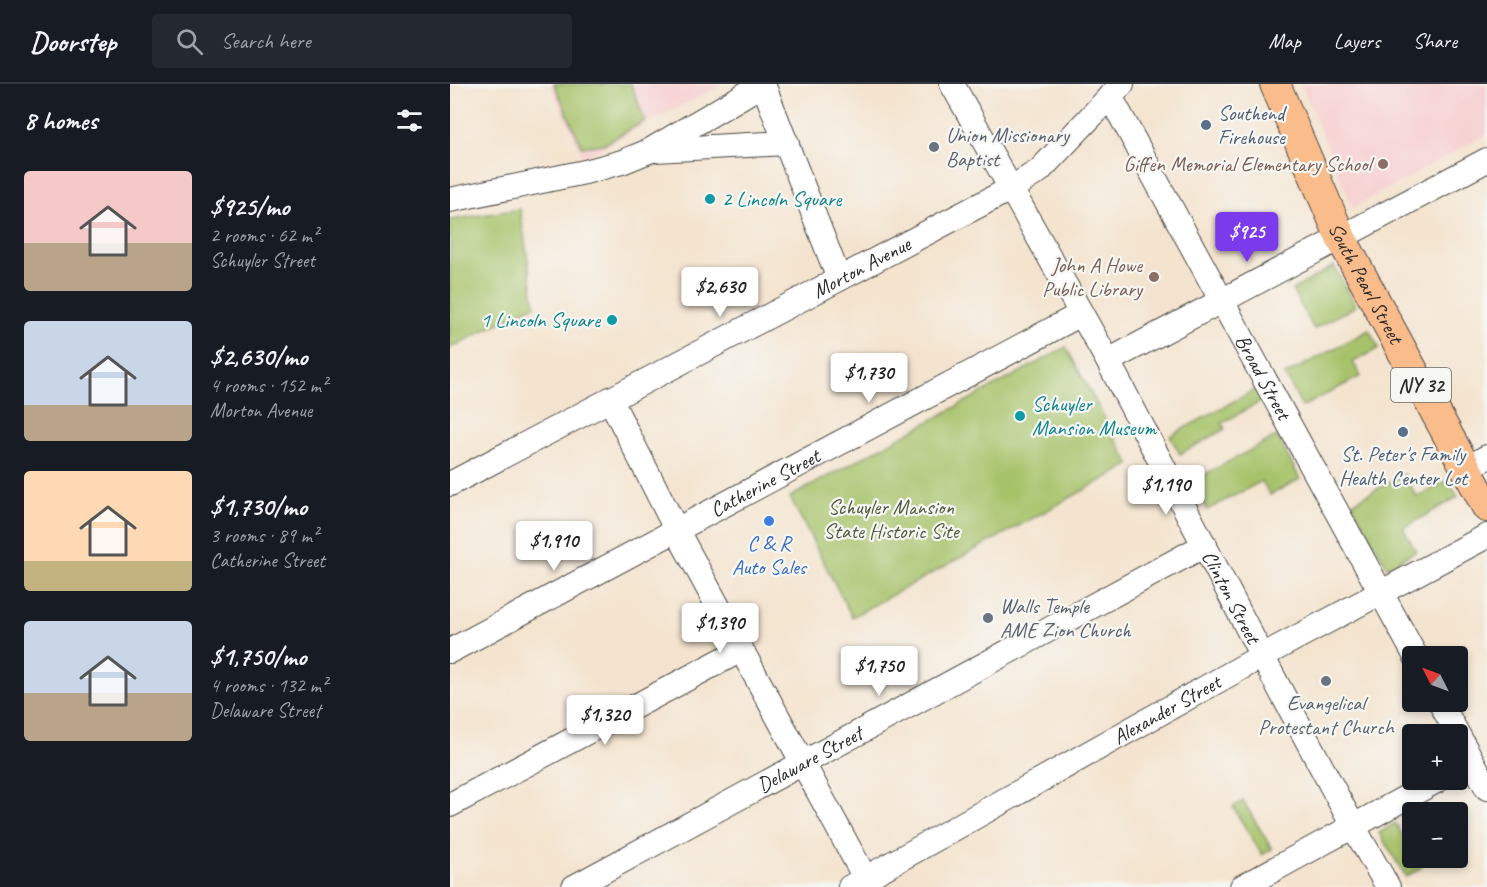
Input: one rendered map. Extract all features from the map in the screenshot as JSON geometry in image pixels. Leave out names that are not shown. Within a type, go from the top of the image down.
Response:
[{"type":"main road","name":"South Pearl Street","points":[[1275,84],[1341,238],[1477,463],[1487,507]]},
{"type":"street","points":[[450,200],[622,162],[649,151],[763,84],[839,279]]},
{"type":"street","name":"Clinton Street","points":[[952,84],[1108,361],[1262,656],[1388,887]]},
{"type":"street","name":"Morton Avenue","points":[[450,484],[1010,189],[1039,171],[1116,90]]},
{"type":"street","name":"Broad Street","points":[[1116,90],[1221,301],[1410,646]]},
{"type":"street","points":[[649,151],[787,143]]},
{"type":"street","points":[[1108,361],[1487,160]]},
{"type":"street","name":"Catherine Street","points":[[450,651],[1081,314]]},
{"type":"street","points":[[610,399],[677,531],[802,763],[862,884]]},
{"type":"street","name":"Alexander Street","points":[[862,884],[1262,656],[1487,536]]},
{"type":"street","name":"Delaware Street","points":[[574,887],[1204,545]]},
{"type":"street","points":[[450,805],[741,650]]},
{"type":"street","points":[[1445,712],[1487,788]]},
{"type":"street","points":[[1242,887],[1420,790]]},
{"type":"shaded area","points":[[551,84],[724,84],[583,159]]},
{"type":"shaded area","name":"Giffen Memorial Elementary School","points":[[1301,84],[1487,84],[1487,134],[1353,208]]},
{"type":"green space","points":[[554,84],[631,84],[645,121],[604,144],[582,147]]},
{"type":"green space","points":[[520,209],[535,305],[450,348],[450,220]]},
{"type":"green space","points":[[1334,266],[1356,306],[1314,329],[1292,290]]},
{"type":"green space","points":[[1369,330],[1379,348],[1353,362],[1361,376],[1302,407],[1285,375]]},
{"type":"green space","name":"Schuyler Mansion State Historic Site","points":[[1066,347],[1130,465],[852,617],[790,497]]},
{"type":"green space","points":[[1256,389],[1262,401],[1222,423],[1225,429],[1180,454],[1170,436]]},
{"type":"green space","points":[[1277,436],[1300,479],[1270,495],[1262,481],[1207,510],[1192,481]]},
{"type":"green space","points":[[1404,474],[1417,497],[1448,480],[1458,497],[1403,528],[1416,551],[1387,567],[1352,503]]},
{"type":"green space","points":[[1243,801],[1272,849],[1262,855],[1233,807]]},
{"type":"green space","points":[[1395,823],[1402,834],[1402,868],[1420,868],[1406,877],[1379,833]]},
{"type":"place","name":"Southend Firehouse","points":[[1206,125]]},
{"type":"place","name":"Union Missionary Baptist","points":[[934,147]]},
{"type":"place","name":"Giffen Memorial Elementary School","points":[[1383,164]]},
{"type":"place","name":"2 Lincoln Square","points":[[710,199]]},
{"type":"place","name":"John A Howe Public Library","points":[[1154,277]]},
{"type":"place","name":"1 Lincoln Square","points":[[612,320]]},
{"type":"place","name":"Schuyler Mansion Museum","points":[[1020,416]]},
{"type":"place","name":"St. Peter's Family Health Center Lot","points":[[1403,432]]},
{"type":"place","name":"C & R Auto Sales","points":[[769,521]]},
{"type":"place","name":"Walls Temple AME Zion Church","points":[[988,618]]},
{"type":"place","name":"Evangelical Protestant Church","points":[[1326,681]]}]
